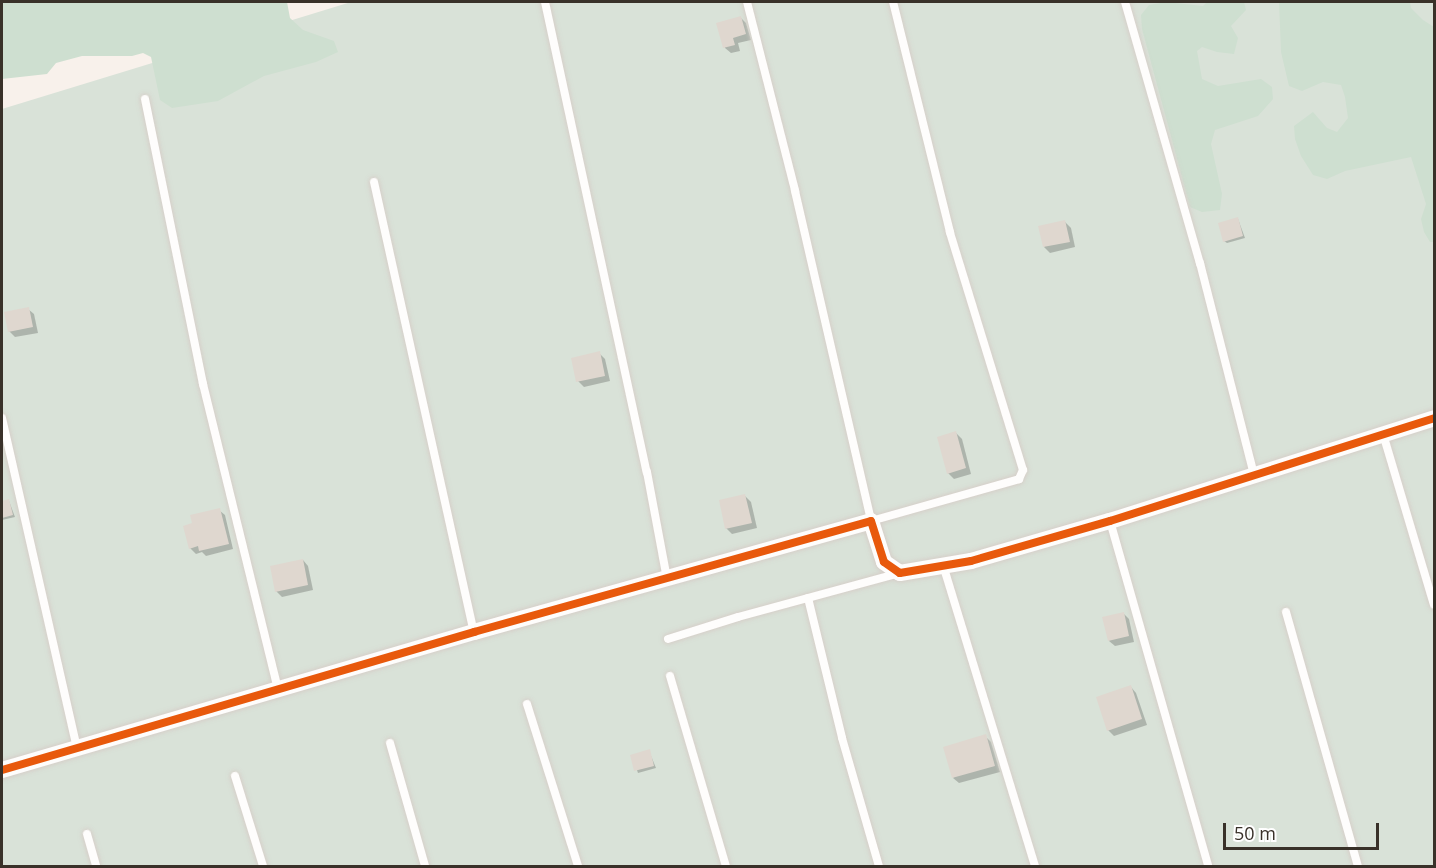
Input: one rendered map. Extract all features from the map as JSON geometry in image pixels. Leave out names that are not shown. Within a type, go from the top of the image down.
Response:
[{"type":"street","points":[[2,770],[474,632],[871,521],[884,562],[900,573],[971,561],[1110,521],[1434,418]]},
{"type":"lane","points":[[545,2],[647,472],[667,579]]},
{"type":"lane","points":[[747,2],[795,191],[871,521],[1018,479],[1023,470],[950,232],[893,2]]},
{"type":"lane","points":[[1125,2],[1200,263],[1254,475]]},
{"type":"lane","points":[[145,99],[203,384],[279,690]]},
{"type":"lane","points":[[374,182],[474,632]]},
{"type":"lane","points":[[2,418],[77,747]]},
{"type":"lane","points":[[1383,434],[1434,605]]},
{"type":"lane","points":[[1110,521],[1208,867]]},
{"type":"lane","points":[[943,565],[1035,867]]},
{"type":"lane","points":[[668,639],[900,573]]},
{"type":"lane","points":[[808,598],[842,738],[879,867]]},
{"type":"lane","points":[[1286,612],[1358,867]]},
{"type":"lane","points":[[670,676],[726,867]]},
{"type":"lane","points":[[527,704],[578,867]]},
{"type":"lane","points":[[390,743],[425,867]]},
{"type":"lane","points":[[235,776],[263,867]]},
{"type":"lane","points":[[87,834],[96,867]]},
{"type":"shaded area","points":[[351,2],[1434,2],[1434,866],[2,866],[2,109]]},
{"type":"green space","points":[[2,2],[287,2],[290,18],[303,30],[334,41],[338,52],[316,62],[264,76],[218,101],[172,108],[160,100],[151,57],[143,53],[132,56],[82,56],[56,63],[47,74],[2,79]]},
{"type":"green space","points":[[1166,2],[1203,6],[1207,2],[1244,2],[1246,10],[1231,26],[1238,38],[1234,54],[1202,47],[1197,51],[1202,79],[1218,86],[1261,79],[1272,87],[1273,99],[1258,116],[1215,130],[1211,144],[1222,194],[1220,210],[1202,212],[1190,207],[1142,29],[1141,15],[1149,5]]},
{"type":"green space","points":[[1279,2],[1410,2],[1411,8],[1434,27],[1434,242],[1430,242],[1424,232],[1421,219],[1426,204],[1411,157],[1345,171],[1327,179],[1313,175],[1301,156],[1295,139],[1294,126],[1313,112],[1327,128],[1337,132],[1348,118],[1345,97],[1341,85],[1323,82],[1302,91],[1289,86],[1281,52]]},
{"type":"building","points":[[741,16],[746,34],[733,38],[735,45],[723,48],[716,23]]},
{"type":"building","points":[[1238,217],[1243,236],[1223,242],[1218,223]]},
{"type":"building","points":[[1065,220],[1070,242],[1043,247],[1038,226]]},
{"type":"building","points":[[29,307],[33,327],[8,332],[4,312]]},
{"type":"building","points":[[600,351],[605,376],[576,382],[571,358]]},
{"type":"building","points":[[956,431],[966,468],[947,474],[937,437]]},
{"type":"building","points":[[745,494],[752,523],[725,529],[719,500]]},
{"type":"building","points":[[9,499],[13,515],[2,518],[2,501]]},
{"type":"building","points":[[220,508],[229,544],[199,551],[198,546],[189,549],[183,526],[192,523],[190,515]]},
{"type":"building","points":[[303,559],[308,585],[275,592],[270,566]]},
{"type":"building","points":[[1124,612],[1129,636],[1108,641],[1102,617]]},
{"type":"building","points":[[1131,685],[1142,719],[1107,731],[1096,697]]},
{"type":"building","points":[[986,734],[995,766],[952,778],[943,747]]},
{"type":"building","points":[[650,749],[654,766],[634,771],[630,755]]},
{"type":"cycle path","points":[[2,770],[474,632],[871,521],[884,562],[900,573],[971,561],[1110,521],[1434,418]]}]
